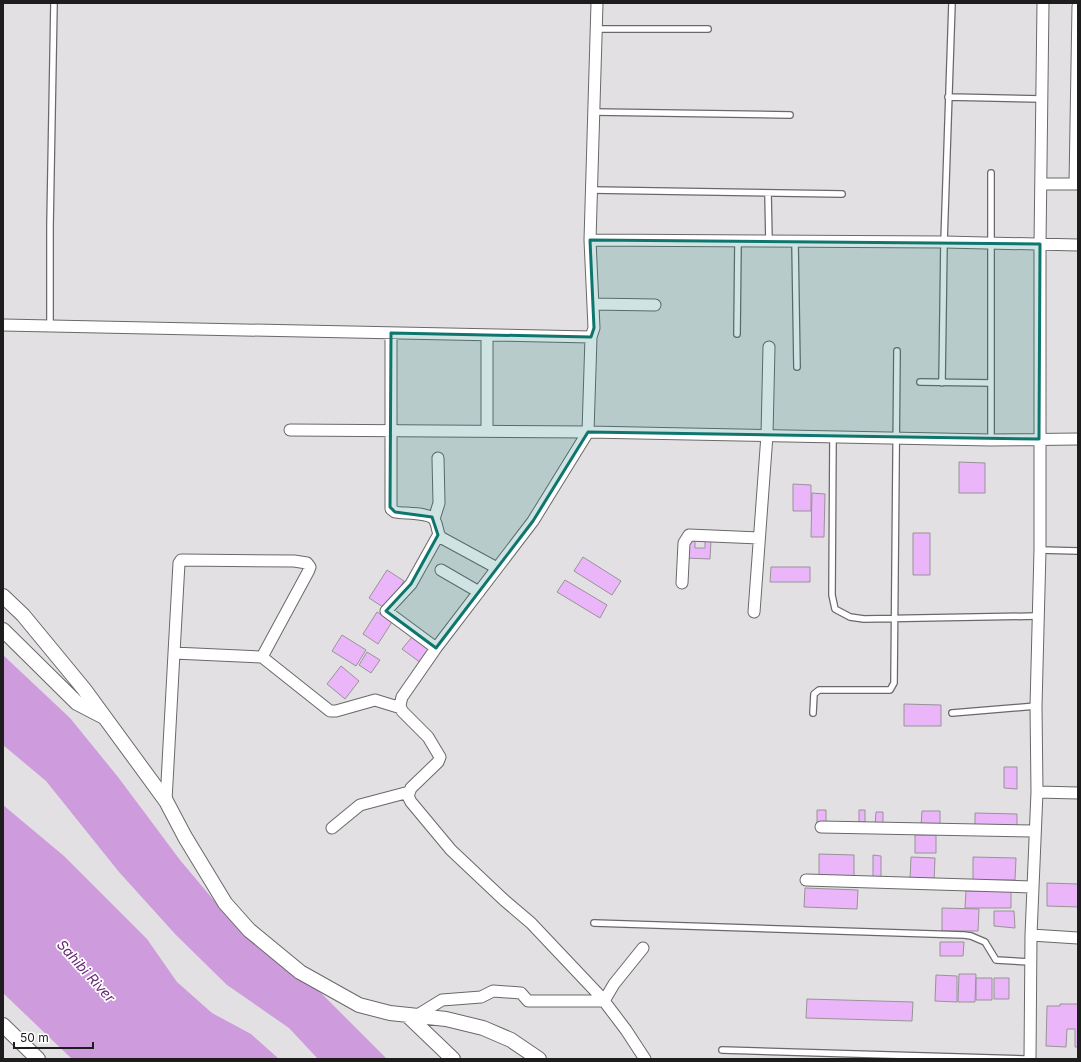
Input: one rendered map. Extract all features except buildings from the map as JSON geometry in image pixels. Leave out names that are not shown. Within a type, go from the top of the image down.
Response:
[{"type":"street","points":[[401,708],[402,697],[436,648],[533,521],[588,432],[591,337],[594,328],[590,240],[597,3]]},
{"type":"street","points":[[1030,1059],[1032,887],[1037,792],[1036,706],[1040,550],[1040,184],[1043,3]]},
{"type":"street","points":[[1040,184],[1076,184],[1078,6]]},
{"type":"street","points":[[590,240],[944,242],[1078,245]]},
{"type":"street","points":[[593,304],[655,305]]},
{"type":"street","points":[[3,325],[591,337]]},
{"type":"street","points":[[391,333],[391,509],[395,512],[423,514],[434,518]]},
{"type":"street","points":[[487,336],[487,431]]},
{"type":"street","points":[[754,612],[767,435],[770,348]]},
{"type":"street","points":[[290,430],[588,432],[992,440],[1078,439]]},
{"type":"street","points":[[438,458],[439,503],[434,518],[439,534],[445,541],[497,568]]},
{"type":"street","points":[[436,648],[386,611],[411,584],[439,534]]},
{"type":"street","points":[[682,583],[684,542],[689,535],[759,538]]},
{"type":"street","points":[[166,801],[179,563],[181,560],[294,561],[307,563],[310,567],[308,572],[262,657]]},
{"type":"street","points":[[442,570],[479,592]]},
{"type":"street","points":[[3,596],[58,655],[106,718],[166,801],[185,837],[225,903],[249,930],[300,972],[338,994],[371,1009],[446,1019],[483,1028],[511,1040],[539,1059]]},
{"type":"street","points":[[3,630],[77,702],[106,718]]},
{"type":"street","points":[[174,654],[262,657],[330,711],[336,712],[375,700],[401,708],[428,737],[440,756],[438,762],[409,792],[360,804],[332,828]]},
{"type":"street","points":[[409,792],[411,802],[451,850],[504,900],[531,923],[604,1001],[645,1059]]},
{"type":"street","points":[[1037,792],[1078,793]]},
{"type":"street","points":[[821,827],[1034,831]]},
{"type":"street","points":[[806,880],[1032,887]]},
{"type":"street","points":[[1031,935],[1078,938]]},
{"type":"street","points":[[604,1001],[614,984],[643,948]]},
{"type":"street","points":[[412,1015],[442,1000],[481,998],[493,991],[521,993],[528,1001],[604,1001]]},
{"type":"street","points":[[412,1015],[453,1059]]},
{"type":"street","points":[[3,1025],[38,1059]]},
{"type":"lane","points":[[50,326],[50,226],[54,3]]},
{"type":"lane","points":[[942,382],[944,242],[952,3]]},
{"type":"lane","points":[[596,29],[708,29]]},
{"type":"lane","points":[[948,97],[1042,99]]},
{"type":"lane","points":[[594,112],[790,115]]},
{"type":"lane","points":[[991,173],[990,243],[992,440]]},
{"type":"lane","points":[[592,190],[842,194]]},
{"type":"lane","points":[[768,193],[769,242]]},
{"type":"lane","points":[[737,334],[738,242]]},
{"type":"lane","points":[[795,242],[797,367]]},
{"type":"lane","points":[[813,713],[814,694],[818,690],[892,689],[895,679],[897,351]]},
{"type":"lane","points":[[920,382],[991,383]]},
{"type":"lane","points":[[833,436],[833,602],[835,609],[850,617],[864,619],[1038,616]]},
{"type":"lane","points":[[1040,550],[1078,551]]},
{"type":"lane","points":[[952,713],[1036,706]]},
{"type":"lane","points":[[594,923],[964,935],[971,936],[985,942],[996,960],[1031,962]]},
{"type":"lane","points":[[722,1050],[950,1058],[1025,1059]]},
{"type":"highlighted area","points":[[590,240],[1040,244],[1039,439],[588,432],[533,521],[436,648],[386,611],[411,584],[438,535],[432,517],[395,512],[390,507],[391,333],[591,337],[594,328]]},
{"type":"water","points":[[3,655],[70,718],[118,777],[180,860],[227,916],[267,952],[317,989],[387,1059],[318,1059],[289,1028],[227,985],[176,935],[119,872],[46,781],[3,745]]},
{"type":"water","name":"Sahibi River","points":[[3,805],[64,856],[147,939],[177,982],[212,1013],[251,1034],[279,1059],[72,1059],[3,993]]}]
